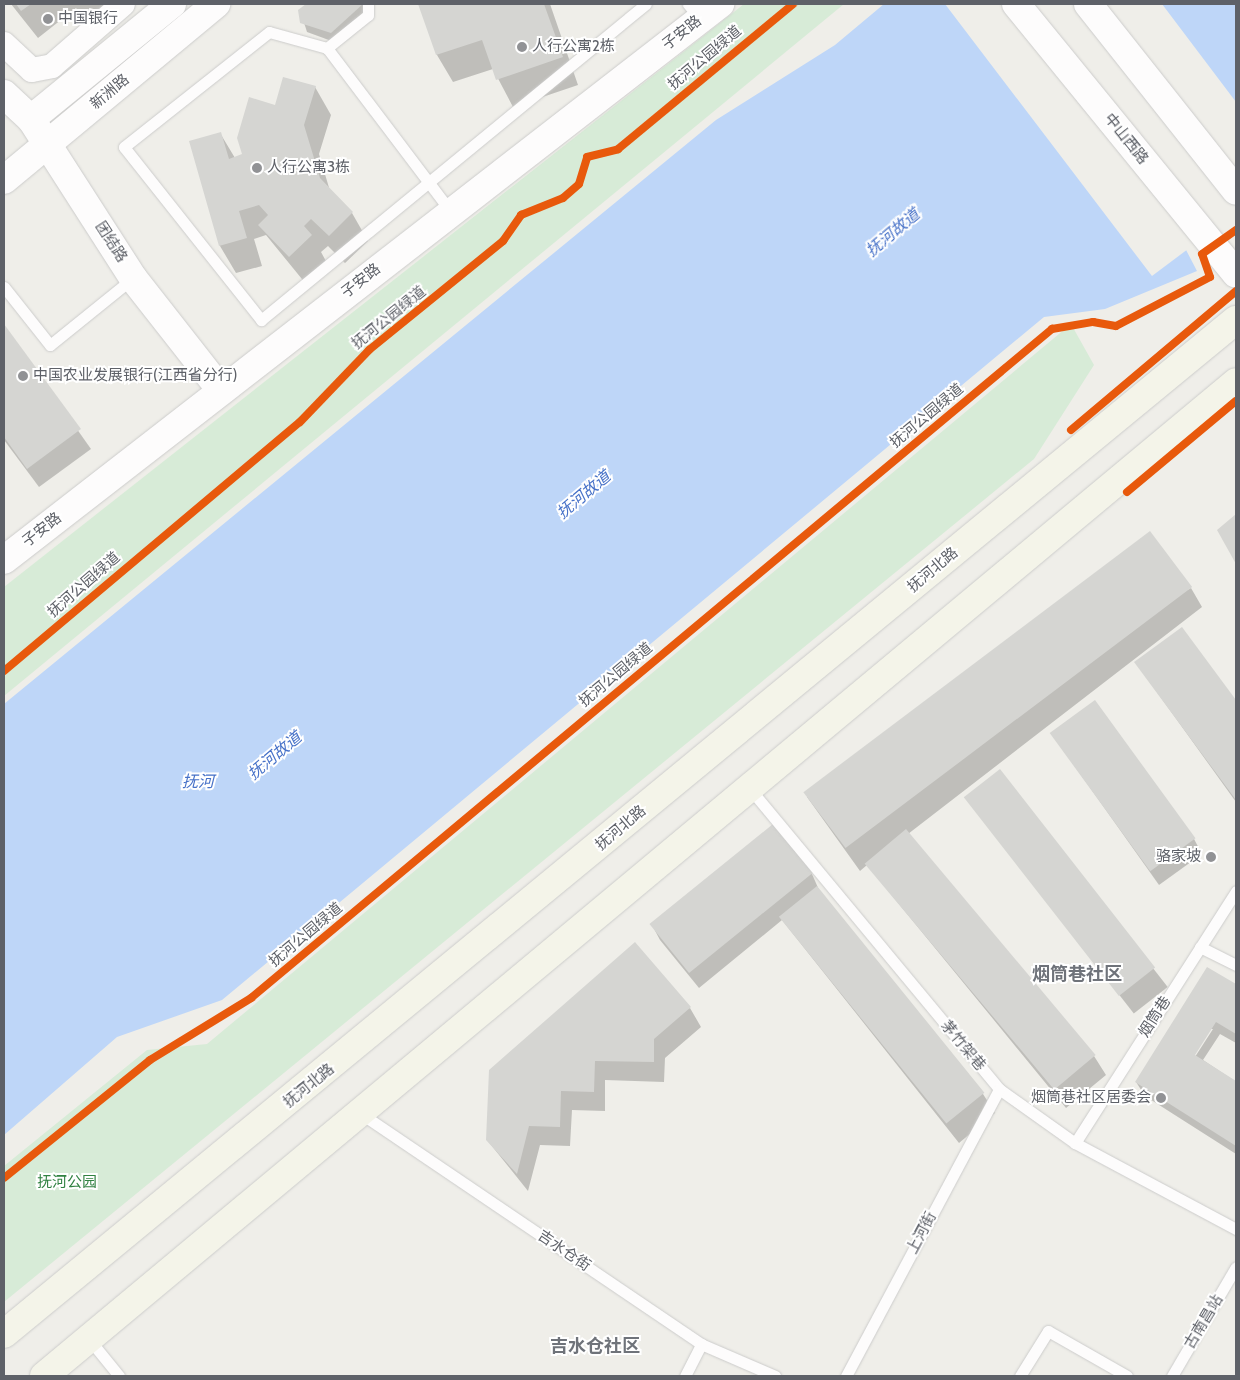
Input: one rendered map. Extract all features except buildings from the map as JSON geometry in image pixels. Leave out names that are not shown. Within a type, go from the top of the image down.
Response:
[{"type":"main road","name":"抚河北路","points":[[4,1334],[1236,320]]},
{"type":"main road","points":[[44,1376],[751,790],[1236,382]]},
{"type":"street","points":[[4,44],[32,70],[52,66],[123,4]]},
{"type":"street","name":"新洲路","points":[[31,119],[172,4]]},
{"type":"street","name":"新洲路","points":[[4,180],[216,4]]},
{"type":"street","name":"中山西路","points":[[1016,4],[1229,266]]},
{"type":"street","points":[[1088,4],[1236,191]]},
{"type":"street","name":"子安路","points":[[4,560],[220,389],[450,212],[702,9]]},
{"type":"street","name":"团结路","points":[[4,94],[31,119],[133,278],[220,389]]},
{"type":"lane","points":[[327,48],[368,15],[368,4]]},
{"type":"lane","points":[[450,212],[429,183],[327,48],[269,32],[124,147],[261,320],[429,183],[646,4]]},
{"type":"lane","points":[[4,287],[50,345],[133,278]]},
{"type":"lane","name":"茅竹架巷","points":[[751,790],[999,1089],[1075,1143],[1236,1229]]},
{"type":"lane","name":"烟筒巷","points":[[1075,1143],[1236,891]]},
{"type":"lane","points":[[1200,947],[1236,965]]},
{"type":"lane","name":"上河街","points":[[846,1376],[999,1089]]},
{"type":"lane","name":"吉水仓街","points":[[360,1113],[701,1344],[775,1376]]},
{"type":"lane","name":"古南昌站","points":[[1172,1376],[1236,1267]]},
{"type":"lane","points":[[1020,1376],[1048,1331],[1127,1376]]},
{"type":"lane","points":[[89,1339],[119,1376]]},
{"type":"lane","points":[[685,1376],[701,1344]]},
{"type":"green space","points":[[744,4],[844,4],[4,696],[4,587]]},
{"type":"green space","name":"抚河公园","points":[[1071,324],[1094,365],[1034,459],[4,1302],[4,1166],[147,1050],[207,1044]]},
{"type":"water","name":"抚河","points":[[884,4],[1236,4],[1236,171],[1172,223],[1197,271],[1105,309],[1044,317],[222,1000],[117,1037],[4,1135],[4,704],[716,120],[835,45]]},
{"type":"pier","points":[[945,4],[1162,4],[1236,102],[1236,174],[1175,224],[1188,249],[1152,276]]},
{"type":"cycle path","name":"抚河公园绿道","points":[[4,671],[300,422],[369,350],[503,241],[521,215],[563,198],[579,184],[587,157],[618,149],[793,4]]},
{"type":"cycle path","name":"抚河公园绿道","points":[[4,1178],[150,1060],[251,998],[1052,329],[1093,322],[1116,326],[1210,277],[1202,254],[1236,230]]},
{"type":"cycle path","points":[[1071,430],[1236,291]]},
{"type":"cycle path","points":[[1127,492],[1236,401]]},
{"type":"place","name":"中国银行","points":[[48,19]]},
{"type":"place","name":"人行公寓2栋","points":[[522,47]]},
{"type":"place","name":"人行公寓3栋","points":[[257,168]]},
{"type":"place","name":"中国农业发展银行(江西省分行)","points":[[23,376]]},
{"type":"place","name":"骆家坡","points":[[1211,857]]},
{"type":"place","name":"烟筒巷社区居委会","points":[[1161,1098]]},
{"type":"district","name":"烟筒巷社区","points":[[1077,974]]},
{"type":"district","name":"吉水仓社区","points":[[595,1346]]},
{"type":"water label","name":"抚河故道","points":[[893,233]]},
{"type":"water label","name":"抚河故道","points":[[584,495]]},
{"type":"water label","name":"抚河故道","points":[[275,756]]}]
